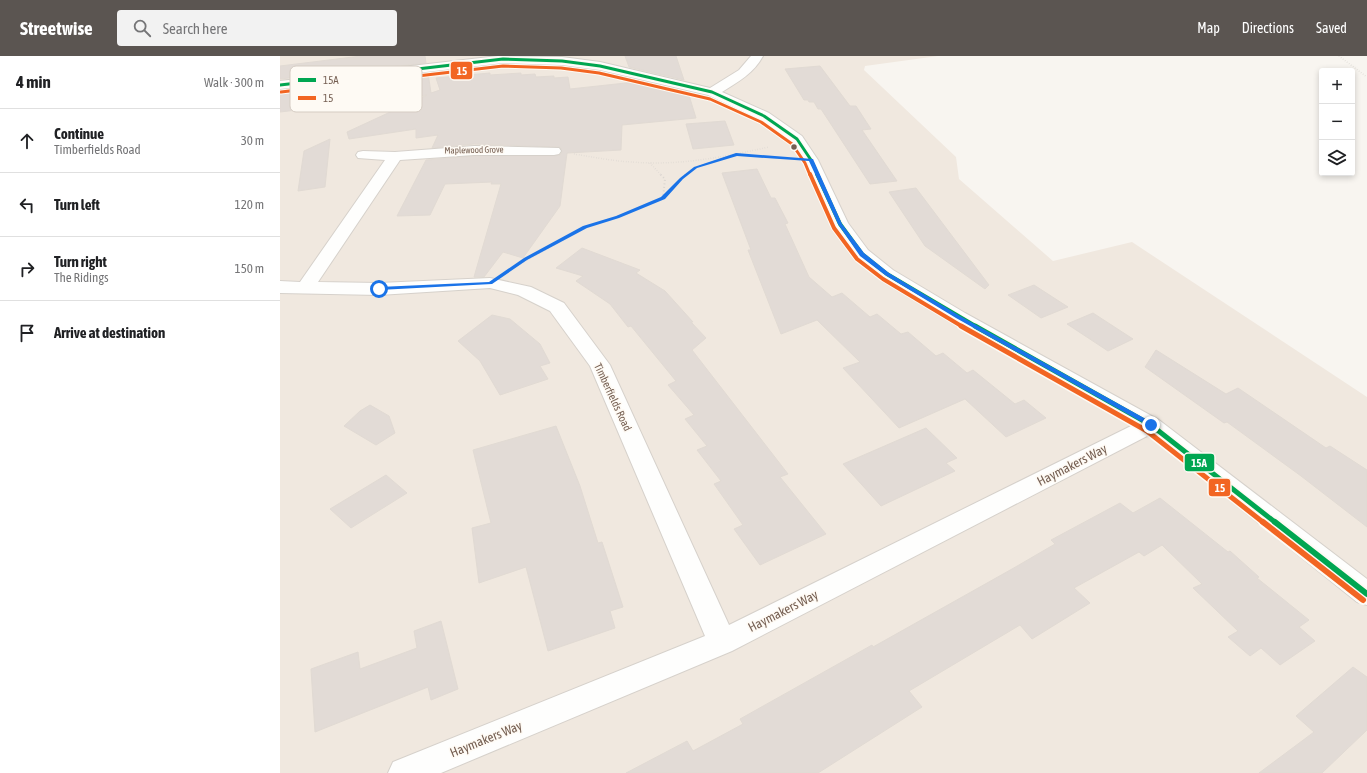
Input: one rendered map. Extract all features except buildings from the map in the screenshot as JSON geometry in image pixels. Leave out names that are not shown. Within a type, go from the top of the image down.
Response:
[{"type":"street","points":[[712,92],[736,78],[755,62],[757,56]]},
{"type":"street","points":[[422,67],[504,57],[600,66],[712,92],[764,116],[797,139],[811,160],[840,224],[862,254],[887,274],[958,317],[1151,425],[1367,594]]},
{"type":"street","points":[[280,84],[290,83]]},
{"type":"street","name":"Maplewood Grove","points":[[363,155],[395,156],[431,151],[474,149],[554,151]]},
{"type":"street","points":[[306,287],[395,156]]},
{"type":"street","name":"Timberfields Road","points":[[280,287],[379,289],[490,283],[524,291],[557,307],[600,366],[722,642]]},
{"type":"street","name":"Haymakers Way","points":[[404,773],[722,642],[1151,425]]},
{"type":"path","points":[[1339,56],[1367,77]]},
{"type":"path","points":[[554,151],[613,161],[673,163],[768,148],[797,139]]},
{"type":"path","points":[[490,283],[525,259],[585,227],[617,217],[663,198],[681,178],[695,168],[737,154],[811,160]]},
{"type":"path","points":[[650,163],[665,179],[663,198]]},
{"type":"shaded area","points":[[280,56],[938,56],[865,66],[864,70],[956,157],[959,179],[1053,261],[1132,242],[1367,397],[1367,773],[280,773]]},
{"type":"transit line","name":"15A","points":[[422,68],[503,59],[562,61],[600,66],[712,92],[764,116],[797,139],[811,160],[840,224],[862,254],[887,274],[958,317],[1151,425],[1367,594]]},
{"type":"transit line","name":"15","points":[[422,75],[503,66],[561,68],[599,73],[710,99],[761,122],[792,144],[805,163],[834,228],[857,259],[883,279],[955,323],[1147,431],[1363,600]]},
{"type":"transit line","name":"15A","points":[[280,85],[290,84]]},
{"type":"transit line","name":"15","points":[[281,92],[290,91]]},
{"type":"route","points":[[379,289],[490,283],[525,259],[585,227],[617,217],[663,198],[681,178],[695,168],[737,154],[811,160],[840,224],[862,254],[887,274],[958,317],[1151,425]]}]
